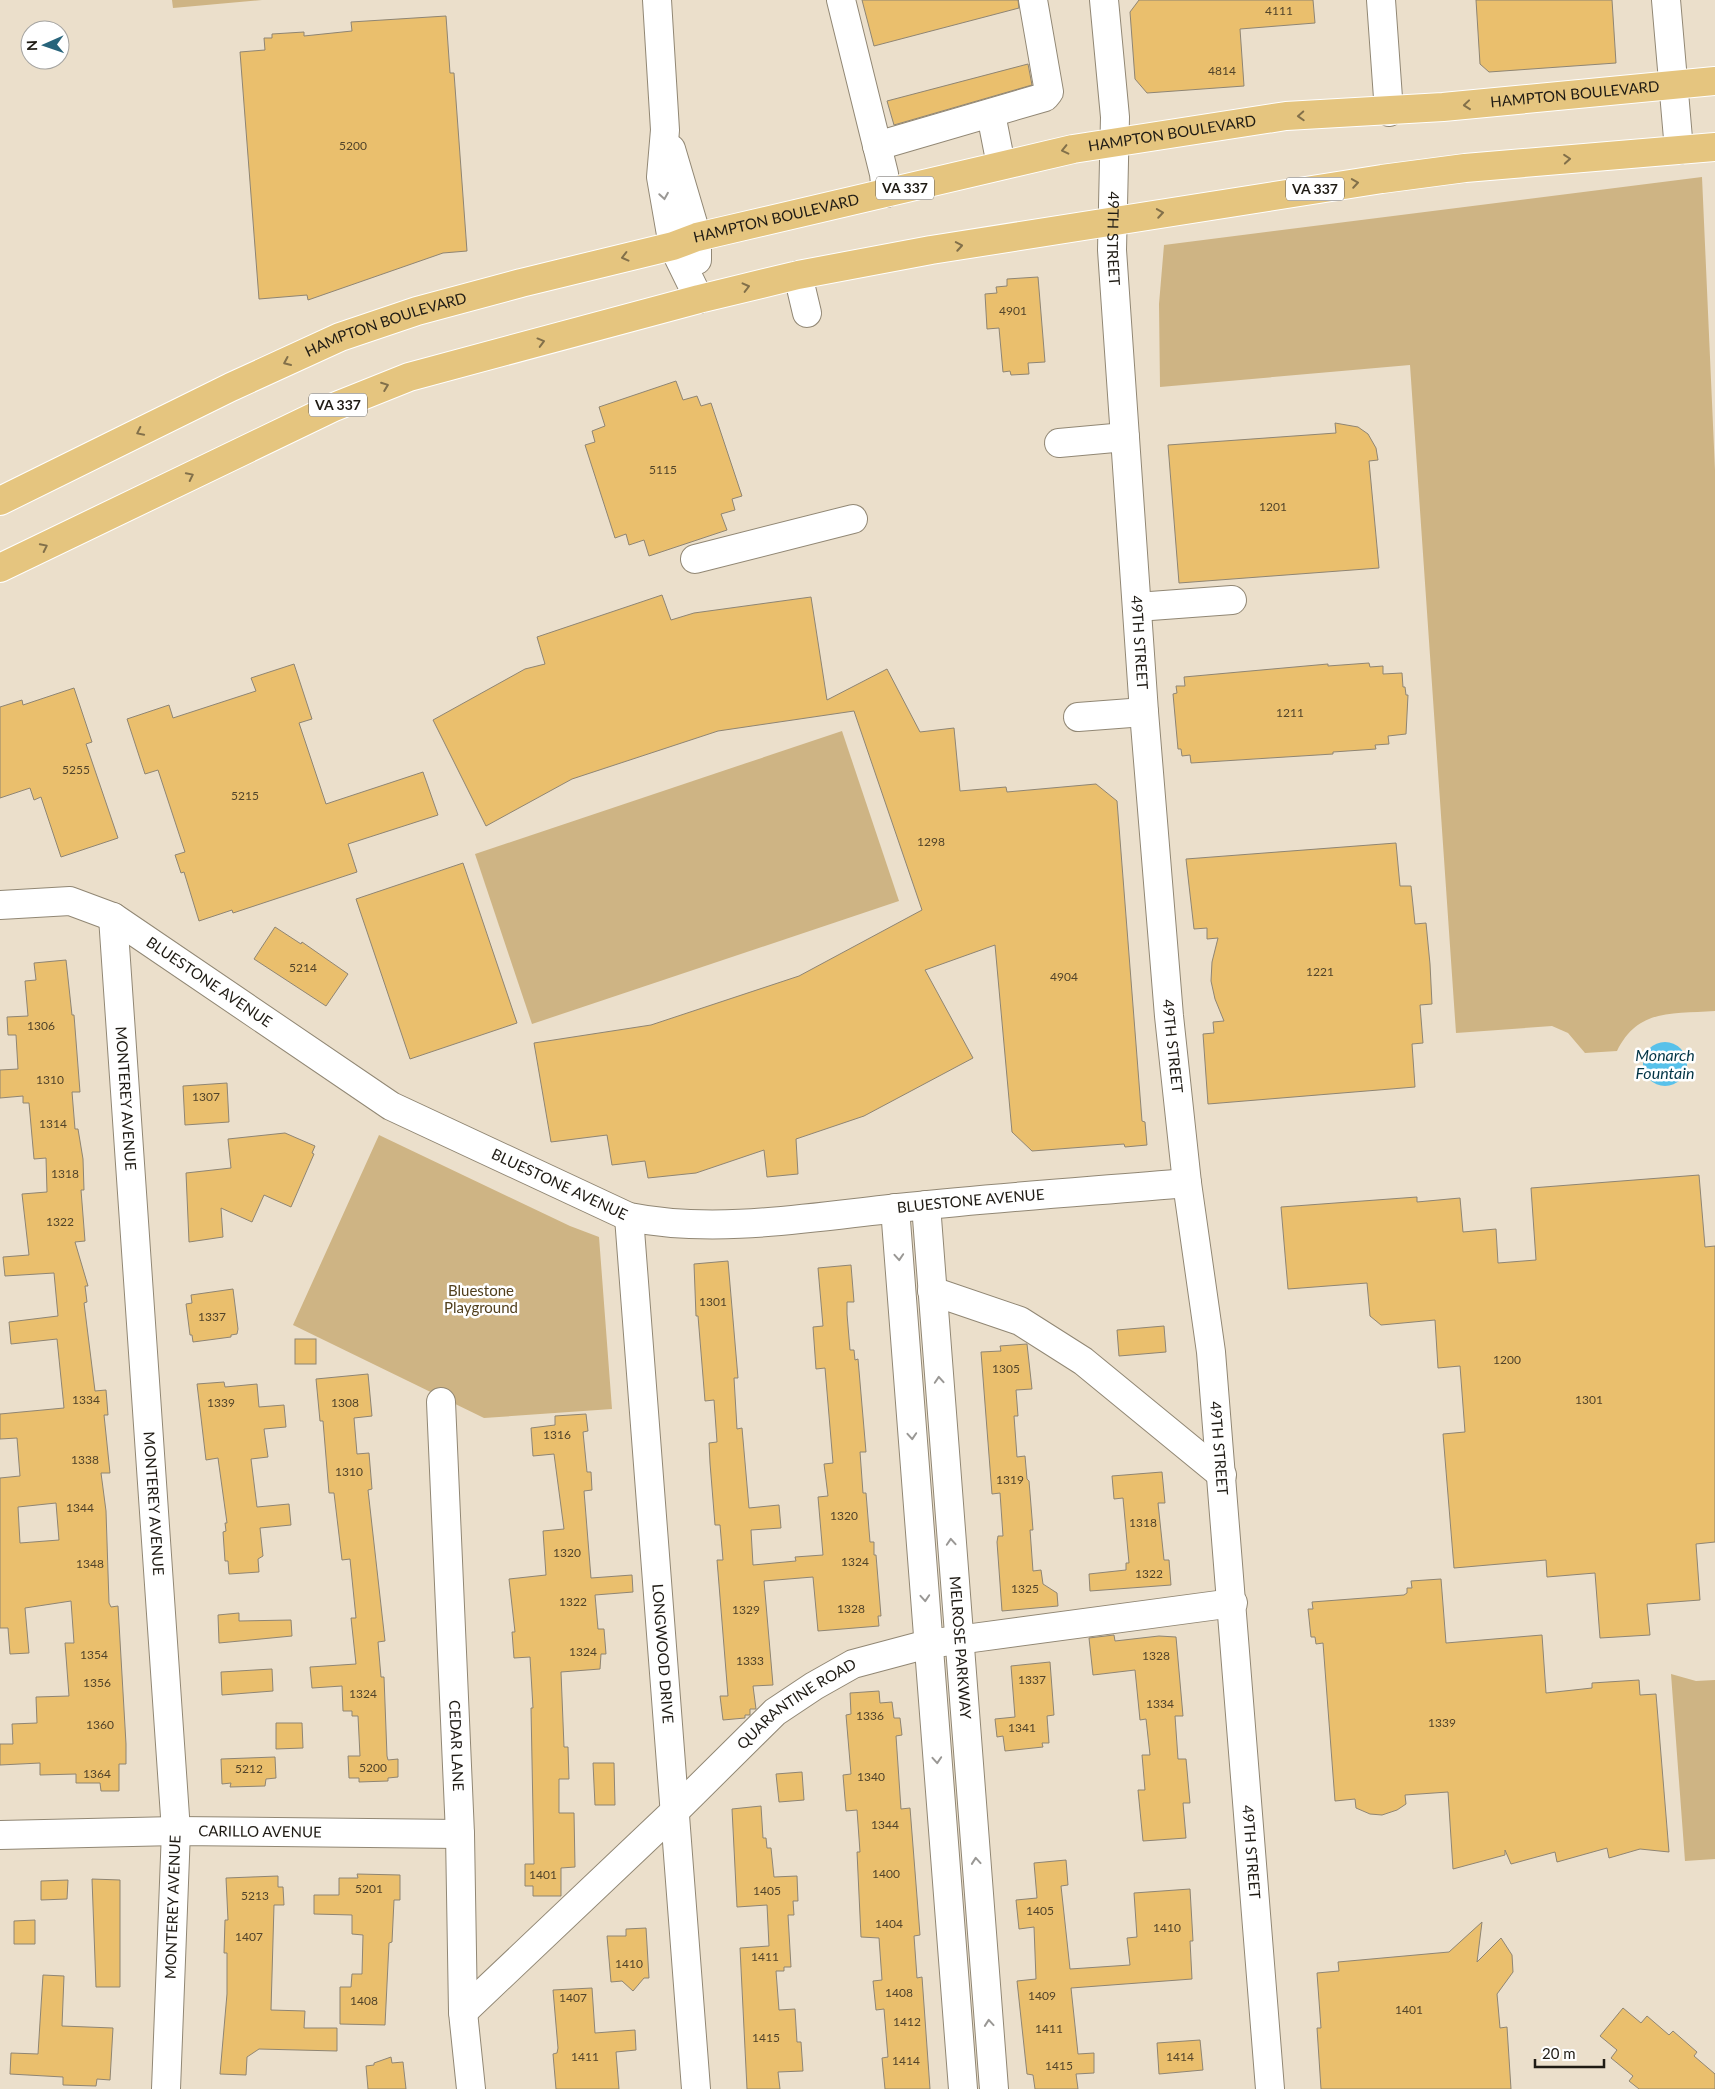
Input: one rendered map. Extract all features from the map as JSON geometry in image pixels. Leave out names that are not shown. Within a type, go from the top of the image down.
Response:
[{"type":"main road","name":"HAMPTON BOULEVARD","points":[[0,501],[231,387],[340,337],[417,311],[684,241],[1001,165],[1113,142],[1286,116],[1389,112],[1715,81]]},
{"type":"main road","name":"VA 337","points":[[0,568],[334,407],[409,377],[699,299],[798,275],[950,247],[1465,168],[1715,147]]},
{"type":"street","points":[[657,0],[665,130],[684,241],[699,299]]},
{"type":"street","points":[[841,0],[877,146],[886,193]]},
{"type":"street","points":[[877,146],[1039,101],[1049,92],[1033,0]]},
{"type":"street","name":"49TH STREET","points":[[1104,0],[1115,117],[1112,222],[1144,712],[1169,1016],[1187,1183],[1211,1352],[1233,1603],[1270,2089]]},
{"type":"street","points":[[1381,0],[1389,112]]},
{"type":"street","points":[[1666,0],[1679,150]]},
{"type":"street","points":[[991,114],[1001,165]]},
{"type":"street","points":[[798,275],[807,313]]},
{"type":"street","points":[[1058,443],[1125,437]]},
{"type":"street","points":[[695,559],[853,519]]},
{"type":"street","points":[[1137,607],[1232,600]]},
{"type":"street","points":[[1078,717],[1144,712]]},
{"type":"street","name":"BLUESTONE AVENUE","points":[[0,904],[70,900],[113,917],[391,1106],[629,1217],[659,1223],[691,1226],[746,1223],[926,1205],[1187,1183]]},
{"type":"street","name":"MONTEREY AVENUE","points":[[113,917],[176,1831],[166,2089]]},
{"type":"street","name":"MELROSE PARKWAY","points":[[926,1205],[994,2089]]},
{"type":"street","name":"MELROSE PARKWAY","points":[[895,1208],[962,2076]]},
{"type":"street","name":"LONGWOOD DRIVE","points":[[629,1217],[696,2089]]},
{"type":"street","points":[[932,1291],[1020,1321],[1083,1361],[1222,1475]]},
{"type":"street","name":"CEDAR LANE","points":[[441,1402],[460,1834],[463,2012],[471,2089]]},
{"type":"street","name":"QUARANTINE ROAD","points":[[463,2012],[674,1812],[775,1712],[814,1686],[853,1664],[928,1644],[958,1639],[1233,1603]]},
{"type":"street","name":"CARILLO AVENUE","points":[[0,1835],[176,1831],[460,1834]]},
{"type":"street","points":[[962,2076],[992,2060]]},
{"type":"green space","points":[[172,0],[262,0],[173,8]]},
{"type":"green space","points":[[1702,177],[1715,470],[1715,1011],[1671,1014],[1646,1020],[1635,1027],[1617,1051],[1585,1053],[1568,1033],[1552,1026],[1456,1033],[1410,365],[1160,387],[1159,304],[1164,245]]},
{"type":"green space","points":[[842,731],[899,901],[532,1024],[475,854]]},
{"type":"green space","name":"Bluestone Playground","points":[[379,1135],[570,1226],[599,1237],[612,1409],[484,1418],[293,1325]]},
{"type":"green space","points":[[1671,1674],[1696,1681],[1715,1680],[1715,1859],[1685,1861]]},
{"type":"water","name":"Monarch Fountain","points":[[1665,1042],[1677,1046],[1683,1052],[1687,1064],[1683,1076],[1677,1082],[1665,1086],[1653,1082],[1647,1076],[1643,1064],[1647,1052],[1653,1046]]},
{"type":"building","points":[[862,0],[1018,0],[1019,8],[874,46]]},
{"type":"building","points":[[1139,0],[1313,0],[1315,23],[1240,29],[1244,86],[1147,93],[1135,79],[1130,12]]},
{"type":"building","points":[[1476,0],[1612,0],[1616,63],[1489,72],[1480,64]]},
{"type":"building","points":[[446,16],[450,73],[454,73],[467,251],[443,253],[308,300],[307,295],[259,299],[240,52],[265,50],[264,38],[272,38],[272,34],[304,32],[304,36],[352,31],[351,22]]},
{"type":"building","points":[[1028,64],[1032,85],[894,125],[887,101]]},
{"type":"building","points":[[1038,277],[1045,362],[1028,363],[1029,374],[1011,375],[1010,371],[1003,372],[999,328],[987,329],[985,294],[997,293],[996,287],[1007,286],[1007,279]]},
{"type":"building","points":[[676,381],[683,400],[697,396],[701,406],[711,403],[742,496],[732,499],[735,510],[721,514],[727,530],[649,556],[644,540],[629,545],[626,534],[615,538],[585,445],[595,442],[592,431],[605,426],[599,407]]},
{"type":"building","points":[[1335,423],[1358,427],[1368,434],[1376,448],[1378,460],[1369,461],[1379,568],[1179,583],[1168,445],[1336,433]]},
{"type":"building","points":[[662,595],[671,620],[694,613],[811,597],[827,700],[887,669],[920,732],[954,728],[960,791],[1006,787],[1007,792],[1096,784],[1117,801],[1142,1121],[1145,1122],[1147,1145],[1125,1147],[1124,1144],[1032,1151],[1012,1132],[995,945],[925,970],[973,1058],[864,1116],[796,1139],[798,1174],[767,1177],[764,1150],[696,1173],[648,1178],[645,1161],[612,1165],[607,1135],[551,1142],[534,1043],[651,1025],[799,976],[922,910],[854,711],[718,731],[572,779],[486,826],[433,720],[525,669],[545,664],[537,637]]},
{"type":"building","points":[[1369,663],[1370,667],[1383,666],[1383,674],[1402,673],[1403,687],[1405,687],[1406,695],[1408,695],[1406,734],[1388,736],[1389,744],[1375,745],[1376,749],[1333,752],[1333,754],[1191,763],[1190,755],[1182,756],[1181,749],[1178,749],[1173,694],[1177,693],[1176,686],[1185,686],[1184,677],[1328,664],[1328,666]]},
{"type":"building","points":[[294,664],[312,719],[299,723],[326,804],[423,772],[438,815],[348,844],[357,872],[233,913],[232,910],[199,921],[184,872],[181,873],[175,855],[185,852],[158,770],[145,774],[127,719],[169,705],[173,718],[256,691],[251,678]]},
{"type":"building","points":[[74,688],[92,742],[86,744],[118,838],[61,857],[41,797],[34,800],[30,788],[0,798],[0,707],[22,700],[23,705]]},
{"type":"building","points":[[1396,843],[1400,886],[1411,886],[1415,924],[1426,923],[1430,964],[1432,1004],[1420,1005],[1423,1043],[1412,1044],[1415,1087],[1208,1104],[1203,1034],[1214,1033],[1213,1022],[1224,1021],[1215,999],[1211,981],[1212,962],[1218,938],[1207,939],[1207,928],[1194,929],[1186,859]]},
{"type":"building","points":[[463,863],[517,1023],[410,1059],[356,899]]},
{"type":"building","points":[[275,927],[301,944],[302,942],[348,974],[326,1006],[254,959]]},
{"type":"building","points":[[66,960],[72,1015],[74,1015],[80,1092],[72,1092],[75,1129],[78,1129],[83,1159],[84,1190],[81,1190],[85,1241],[75,1242],[88,1286],[85,1286],[87,1302],[84,1303],[95,1391],[106,1390],[108,1415],[104,1415],[110,1473],[101,1473],[106,1511],[109,1603],[111,1607],[118,1606],[126,1744],[126,1764],[119,1764],[119,1791],[101,1791],[100,1783],[76,1783],[76,1774],[40,1775],[40,1763],[0,1765],[0,1744],[13,1744],[12,1724],[37,1723],[36,1697],[69,1696],[65,1643],[74,1643],[71,1601],[25,1608],[29,1653],[10,1654],[8,1628],[0,1628],[0,1478],[20,1476],[17,1438],[0,1439],[0,1414],[64,1408],[57,1339],[11,1344],[9,1322],[58,1316],[54,1273],[5,1276],[3,1257],[29,1255],[22,1194],[47,1192],[46,1158],[34,1159],[29,1103],[23,1103],[23,1096],[0,1098],[0,1070],[18,1069],[16,1035],[8,1035],[7,1017],[28,1016],[25,981],[36,980],[34,963]],"holes":[[[56,1503],[59,1540],[20,1543],[18,1507]]]},
{"type":"building","points":[[227,1083],[229,1122],[185,1125],[183,1086]]},
{"type":"building","points":[[285,1133],[315,1146],[312,1153],[314,1154],[291,1207],[264,1195],[252,1222],[221,1208],[223,1237],[189,1242],[186,1173],[231,1168],[228,1139]]},
{"type":"building","points":[[1699,1175],[1705,1247],[1715,1246],[1715,1542],[1696,1544],[1700,1600],[1647,1604],[1650,1635],[1600,1638],[1595,1573],[1547,1577],[1546,1560],[1454,1568],[1443,1434],[1465,1432],[1460,1366],[1438,1368],[1435,1320],[1381,1325],[1370,1316],[1367,1283],[1288,1289],[1281,1207],[1417,1197],[1417,1202],[1460,1198],[1463,1232],[1496,1229],[1498,1263],[1536,1260],[1531,1188]]},
{"type":"building","points":[[728,1261],[738,1378],[734,1378],[737,1429],[742,1428],[749,1508],[779,1505],[781,1528],[751,1530],[753,1565],[796,1561],[795,1557],[823,1555],[818,1497],[828,1496],[824,1464],[833,1463],[825,1368],[816,1369],[813,1327],[823,1326],[818,1268],[851,1265],[854,1302],[847,1302],[850,1350],[854,1350],[855,1360],[858,1359],[866,1452],[860,1452],[863,1493],[866,1493],[870,1542],[874,1542],[874,1555],[876,1555],[881,1616],[878,1616],[879,1626],[818,1631],[813,1577],[764,1581],[773,1685],[753,1686],[756,1709],[750,1709],[750,1715],[745,1715],[745,1718],[723,1720],[720,1696],[728,1696],[717,1560],[723,1560],[720,1525],[715,1525],[709,1443],[717,1442],[714,1400],[705,1401],[698,1316],[696,1316],[694,1264]]},
{"type":"building","points":[[233,1289],[237,1334],[231,1335],[231,1337],[193,1342],[192,1335],[190,1335],[186,1304],[192,1303],[191,1295]]},
{"type":"building","points":[[1164,1326],[1166,1352],[1119,1356],[1117,1330]]},
{"type":"building","points":[[295,1339],[316,1339],[316,1364],[295,1364]]},
{"type":"building","points":[[1027,1344],[1032,1389],[1016,1390],[1018,1416],[1014,1416],[1017,1457],[1025,1456],[1027,1479],[1029,1481],[1033,1530],[1030,1530],[1033,1571],[1041,1570],[1043,1584],[1057,1593],[1058,1606],[1002,1611],[997,1542],[998,1536],[1003,1536],[1000,1493],[992,1494],[981,1352],[1001,1351],[1000,1346]]},
{"type":"building","points":[[368,1374],[372,1416],[354,1418],[357,1454],[369,1453],[372,1489],[368,1490],[385,1641],[378,1642],[381,1677],[384,1677],[387,1756],[388,1760],[398,1759],[398,1777],[388,1778],[388,1781],[359,1782],[359,1778],[349,1778],[348,1756],[360,1756],[358,1716],[352,1716],[352,1711],[343,1711],[342,1686],[312,1688],[310,1667],[356,1664],[351,1618],[356,1618],[350,1559],[342,1560],[334,1493],[329,1493],[323,1421],[320,1421],[316,1379]]},
{"type":"building","points":[[224,1382],[225,1387],[257,1384],[259,1407],[284,1405],[286,1427],[264,1429],[268,1457],[251,1459],[257,1507],[289,1504],[291,1525],[260,1528],[263,1556],[258,1559],[259,1572],[229,1574],[228,1561],[225,1561],[223,1532],[226,1531],[225,1523],[227,1523],[218,1458],[206,1460],[197,1384]]},
{"type":"building","points":[[586,1414],[588,1431],[583,1432],[587,1472],[591,1472],[592,1490],[584,1491],[591,1578],[632,1575],[633,1592],[595,1595],[598,1629],[604,1629],[606,1654],[601,1654],[600,1669],[561,1672],[564,1747],[568,1747],[569,1779],[559,1779],[559,1813],[574,1813],[575,1867],[561,1868],[561,1896],[533,1896],[533,1886],[525,1886],[525,1864],[534,1864],[531,1708],[533,1708],[530,1657],[514,1658],[512,1632],[515,1632],[509,1579],[546,1575],[543,1531],[564,1529],[554,1454],[533,1456],[531,1428],[555,1425],[555,1416]]},
{"type":"building","points":[[1162,1472],[1165,1503],[1158,1503],[1164,1560],[1169,1560],[1171,1585],[1090,1591],[1089,1574],[1126,1570],[1126,1563],[1129,1563],[1123,1498],[1114,1499],[1112,1476]]},
{"type":"building","points":[[1441,1579],[1446,1643],[1542,1635],[1546,1693],[1592,1688],[1592,1683],[1639,1680],[1640,1695],[1656,1694],[1669,1852],[1640,1849],[1609,1858],[1607,1848],[1557,1862],[1555,1852],[1511,1864],[1505,1850],[1505,1855],[1453,1869],[1448,1792],[1405,1795],[1406,1804],[1397,1810],[1382,1815],[1370,1814],[1356,1808],[1355,1799],[1335,1801],[1323,1643],[1316,1644],[1315,1637],[1311,1637],[1308,1609],[1313,1609],[1312,1602],[1404,1595],[1407,1593],[1407,1588],[1412,1588],[1411,1581]]},
{"type":"building","points":[[239,1613],[239,1621],[291,1620],[292,1636],[219,1643],[218,1615]]},
{"type":"building","points":[[1114,1635],[1115,1641],[1159,1636],[1176,1637],[1183,1716],[1175,1716],[1178,1759],[1186,1759],[1190,1803],[1183,1803],[1186,1838],[1143,1841],[1138,1790],[1145,1790],[1142,1755],[1150,1755],[1146,1719],[1140,1720],[1135,1670],[1093,1675],[1089,1638]]},
{"type":"building","points":[[1050,1662],[1054,1715],[1047,1716],[1049,1743],[1042,1743],[1043,1747],[1005,1751],[1003,1736],[997,1737],[995,1719],[1015,1717],[1011,1666]]},
{"type":"building","points":[[272,1669],[273,1691],[222,1695],[221,1672]]},
{"type":"building","points":[[879,1691],[880,1703],[892,1702],[894,1718],[900,1718],[902,1735],[896,1736],[901,1809],[910,1808],[920,1935],[914,1936],[917,1978],[922,1977],[930,2089],[885,2089],[882,2058],[888,2057],[884,2009],[876,2010],[873,1981],[882,1980],[879,1938],[861,1937],[857,1852],[860,1852],[857,1810],[846,1811],[843,1775],[851,1774],[846,1715],[851,1714],[850,1693]]},
{"type":"building","points":[[276,1723],[302,1723],[303,1748],[276,1749]]},
{"type":"building","points":[[275,1757],[276,1778],[266,1779],[265,1786],[230,1787],[231,1783],[222,1784],[221,1759]]},
{"type":"building","points":[[593,1763],[614,1763],[615,1805],[595,1805]]},
{"type":"building","points":[[802,1772],[804,1800],[779,1802],[776,1774]]},
{"type":"building","points":[[761,1806],[763,1838],[766,1838],[767,1848],[771,1848],[774,1877],[797,1876],[798,1901],[793,1901],[794,1915],[788,1915],[791,1967],[784,1967],[784,1971],[776,1971],[779,2010],[795,2009],[797,2042],[801,2042],[803,2071],[778,2072],[780,2089],[747,2089],[740,1948],[769,1946],[767,1905],[737,1907],[732,1809]]},
{"type":"building","points":[[1066,1860],[1068,1885],[1061,1886],[1070,1969],[1130,1965],[1127,1938],[1137,1937],[1134,1893],[1190,1889],[1193,1941],[1190,1941],[1192,1979],[1071,1988],[1078,2054],[1094,2053],[1094,2073],[1076,2074],[1078,2089],[1035,2089],[1033,2075],[1027,2074],[1017,1981],[1036,1979],[1034,1927],[1019,1929],[1016,1900],[1037,1898],[1034,1863]]},
{"type":"building","points":[[357,1874],[400,1875],[400,1900],[394,1900],[392,1942],[389,1943],[385,2025],[340,2024],[340,1987],[351,1987],[352,1974],[362,1974],[363,1935],[352,1934],[352,1915],[314,1914],[314,1895],[339,1895],[339,1878],[358,1878]]},
{"type":"building","points":[[278,1876],[278,1887],[283,1887],[284,1905],[274,1905],[271,2010],[305,2011],[304,2028],[337,2028],[337,2051],[259,2049],[247,2057],[246,2075],[220,2074],[227,1994],[227,1953],[224,1953],[225,1920],[228,1920],[226,1878]]},
{"type":"building","points":[[92,1879],[120,1880],[120,1987],[96,1987]]},
{"type":"building","points":[[68,1880],[67,1899],[41,1900],[41,1881]]},
{"type":"building","points":[[35,1920],[35,1944],[14,1944],[14,1921]]},
{"type":"building","points":[[1482,1922],[1477,1962],[1501,1938],[1512,1955],[1513,1972],[1497,1994],[1500,2028],[1507,2027],[1511,2089],[1321,2089],[1317,2028],[1321,2028],[1317,1973],[1339,1971],[1338,1962],[1449,1952]]},
{"type":"building","points":[[646,1928],[649,1978],[644,1978],[633,1991],[622,1981],[611,1982],[607,1936],[626,1936],[626,1929]]},
{"type":"building","points":[[43,1975],[64,1976],[62,2026],[113,2028],[110,2080],[97,2079],[96,2086],[63,2085],[63,2077],[10,2074],[11,2053],[38,2054]]},
{"type":"building","points":[[592,1988],[595,2033],[635,2030],[636,2050],[616,2052],[619,2089],[556,2089],[553,2054],[557,2053],[558,2048],[553,1990]]},
{"type":"building","points":[[1623,2008],[1641,2023],[1647,2016],[1669,2035],[1673,2031],[1697,2052],[1694,2056],[1715,2074],[1715,2089],[1639,2089],[1629,2081],[1633,2076],[1611,2058],[1617,2050],[1600,2036]]},
{"type":"building","points":[[1200,2040],[1203,2070],[1159,2074],[1157,2043]]},
{"type":"building","points":[[391,2057],[392,2063],[403,2062],[406,2089],[368,2089],[366,2066],[374,2065],[374,2063]]}]
